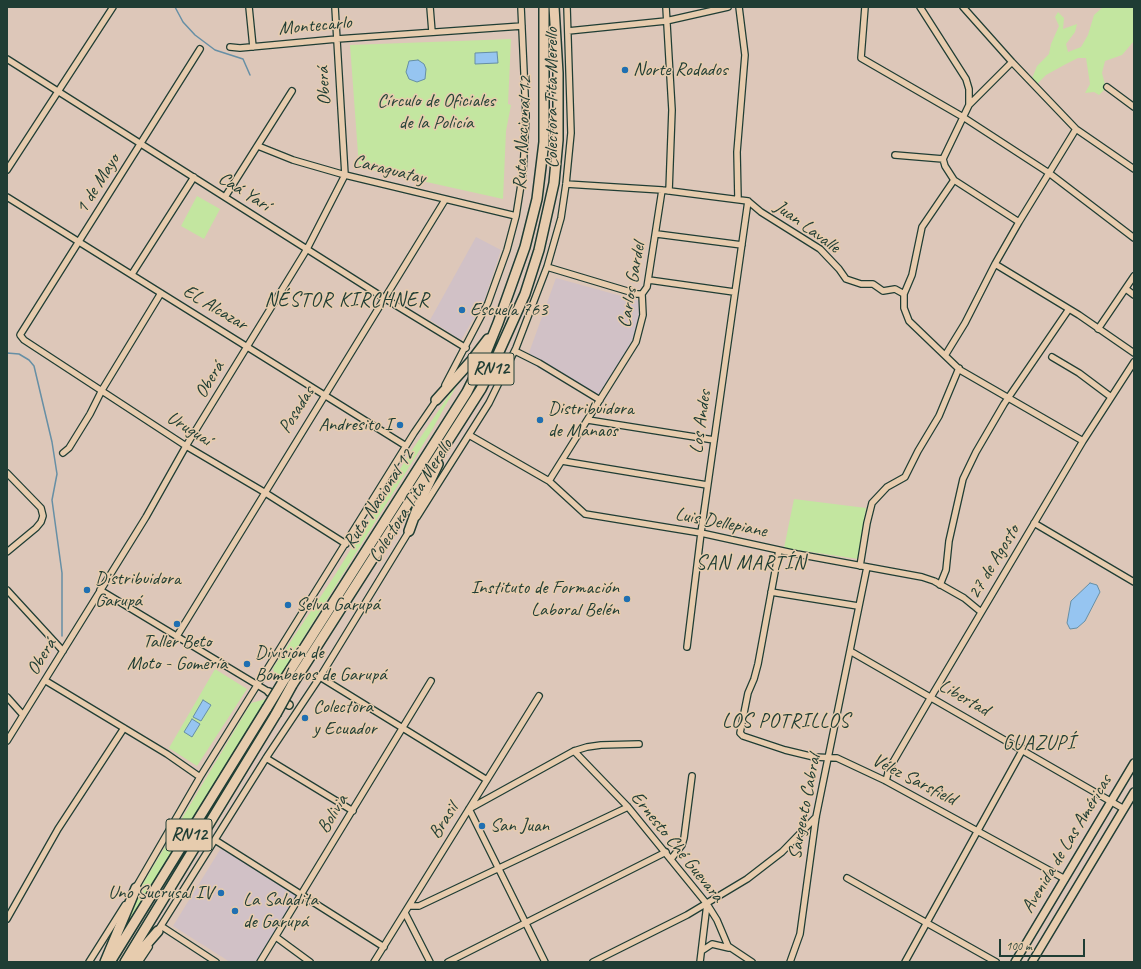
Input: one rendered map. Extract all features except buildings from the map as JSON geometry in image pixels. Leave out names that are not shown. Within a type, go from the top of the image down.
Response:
[{"type":"highway","name":"Ruta Nacional 12","points":[[110,962],[284,680],[467,392],[483,360],[525,248],[537,199],[544,142],[544,7]]},
{"type":"highway","name":"Ruta Nacional 12","points":[[125,962],[276,714],[292,685],[481,389],[525,294],[539,250],[554,183],[558,140],[557,40],[554,7]]},
{"type":"highway","points":[[557,40],[559,7]]},
{"type":"highway","points":[[436,400],[472,360],[498,323]]},
{"type":"highway","points":[[409,531],[418,506],[456,426]]},
{"type":"highway","points":[[105,962],[136,888]]},
{"type":"highway","points":[[131,962],[160,929]]},
{"type":"main road","points":[[269,692],[289,705]]},
{"type":"main road","name":"Avenida de Las Américas","points":[[1015,962],[1134,763]]},
{"type":"main road","name":"Avenida de Las Américas","points":[[1032,962],[1134,792]]},
{"type":"street","points":[[7,170],[113,7]]},
{"type":"street","points":[[249,7],[253,47]]},
{"type":"street","name":"Oberá","points":[[7,741],[46,681],[100,590],[146,517],[186,446],[307,250],[344,175],[335,7]]},
{"type":"street","points":[[430,7],[432,32]]},
{"type":"street","points":[[89,962],[136,888],[200,777],[436,400],[466,348],[490,298],[507,250],[516,216],[523,172],[526,116],[521,7]]},
{"type":"street","name":"Colectora Tita Merello","points":[[140,962],[266,758],[320,678],[469,435],[515,351],[547,268],[561,218],[571,134],[567,7]]},
{"type":"street","points":[[666,7],[672,110],[670,191]]},
{"type":"street","points":[[568,31],[666,21],[728,7]]},
{"type":"street","points":[[738,199],[737,152],[745,56],[739,7]]},
{"type":"street","points":[[865,7],[861,58],[963,117],[1049,173],[1134,238]]},
{"type":"street","points":[[920,7],[966,80],[969,89],[969,106]]},
{"type":"street","points":[[963,7],[1012,62],[1076,129],[1134,169]]},
{"type":"street","name":"Montecarlo","points":[[230,47],[253,47],[337,39],[522,26]]},
{"type":"street","name":"1 de Mayo","points":[[20,335],[200,48]]},
{"type":"street","name":"Caá Yarí","points":[[7,59],[307,250],[466,348]]},
{"type":"street","points":[[1012,62],[969,106],[943,159],[945,166],[954,180],[1019,222]]},
{"type":"street","points":[[1106,87],[1134,107]]},
{"type":"street","points":[[225,197],[292,91]]},
{"type":"street","points":[[946,354],[965,323],[995,264],[1019,222],[1076,129]]},
{"type":"street","name":"Caraguatay","points":[[258,146],[293,160],[344,175],[516,216]]},
{"type":"street","points":[[895,156],[943,159]]},
{"type":"street","points":[[132,274],[194,177]]},
{"type":"street","points":[[954,180],[922,227],[912,275],[904,294],[904,308],[910,321],[946,354],[958,368],[968,375],[1010,397],[1083,441]]},
{"type":"street","name":"Juan Lavalle","points":[[566,184],[662,190],[748,201],[761,212],[820,250],[840,269],[846,279],[861,284],[873,284],[883,291],[895,289],[904,294]]},
{"type":"street","name":"Carlos Gardel","points":[[549,481],[636,342],[643,315],[642,294],[647,287],[649,280],[657,234],[662,190]]},
{"type":"street","name":"EL Alcazar","points":[[7,197],[325,394],[406,446]]},
{"type":"street","name":"Posadas","points":[[177,636],[264,492],[445,200]]},
{"type":"street","name":"Los Andes","points":[[687,647],[707,485],[748,201]]},
{"type":"street","points":[[657,234],[742,245]]},
{"type":"street","points":[[995,264],[1069,309],[1134,353]]},
{"type":"street","points":[[547,268],[636,294],[642,294]]},
{"type":"street","points":[[1098,329],[1134,276]]},
{"type":"street","points":[[649,280],[734,292]]},
{"type":"street","points":[[1126,289],[1134,295]]},
{"type":"street","points":[[63,453],[69,448],[90,414],[102,390],[161,293]]},
{"type":"street","points":[[940,585],[946,570],[949,541],[963,479],[976,452],[1004,404],[1069,309]]},
{"type":"street","name":"Uruguaí","points":[[20,335],[24,340],[186,446],[264,492],[346,544]]},
{"type":"street","points":[[515,351],[539,363],[600,400]]},
{"type":"street","points":[[1052,357],[1079,373],[1111,397]]},
{"type":"street","name":"27 de Agosto","points":[[886,781],[889,769],[981,612],[1083,441],[1134,362]]},
{"type":"street","points":[[860,566],[872,503],[887,487],[905,477],[918,451],[939,416],[958,368]]},
{"type":"street","points":[[588,420],[714,440]]},
{"type":"street","name":"Luis Dellepiane","points":[[469,435],[549,481],[585,514],[701,533],[779,550],[922,577],[964,598],[981,612]]},
{"type":"street","points":[[562,461],[707,485]]},
{"type":"street","points":[[7,474],[42,508],[43,516],[41,522],[7,552]]},
{"type":"street","points":[[1034,523],[1134,582]]},
{"type":"street","points":[[779,550],[771,592],[858,606]]},
{"type":"street","name":"Sargento Cabral","points":[[790,962],[800,934],[816,817],[830,757],[866,567]]},
{"type":"street","points":[[7,590],[63,651]]},
{"type":"street","points":[[100,590],[269,692]]},
{"type":"street","name":"Vélez Sarsfield","points":[[771,592],[758,664],[748,692],[740,733],[743,736],[785,750],[814,757],[837,758],[886,781],[978,830],[1065,879]]},
{"type":"street","name":"Libertad","points":[[850,651],[1023,749],[1124,809]]},
{"type":"street","points":[[320,678],[488,780]]},
{"type":"street","points":[[46,681],[167,754],[200,777]]},
{"type":"street","name":"Bolivia","points":[[260,962],[431,681]]},
{"type":"street","name":"Brasil","points":[[374,962],[539,696]]},
{"type":"street","points":[[7,697],[23,715]]},
{"type":"street","points":[[289,705],[298,711]]},
{"type":"street","points":[[7,919],[58,829],[124,728]]},
{"type":"street","points":[[545,962],[469,809],[574,751],[587,746],[640,744]]},
{"type":"street","points":[[905,962],[1023,749]]},
{"type":"street","name":"Ernesto Ché Guevara","points":[[574,751],[628,807],[707,904],[729,948]]},
{"type":"street","points":[[266,758],[353,811]]},
{"type":"street","points":[[671,859],[682,845],[684,838],[692,776]]},
{"type":"street","points":[[409,906],[419,906],[628,807]]},
{"type":"street","points":[[594,962],[687,916],[747,879],[782,852],[816,817]]},
{"type":"street","points":[[215,840],[384,947]]},
{"type":"street","points":[[448,962],[666,852]]},
{"type":"street","points":[[847,878],[996,962]]},
{"type":"street","points":[[700,962],[707,904]]},
{"type":"street","points":[[405,913],[430,962]]},
{"type":"street","points":[[160,929],[216,962]]},
{"type":"street","points":[[276,937],[310,962]]},
{"type":"street","points":[[702,950],[712,944],[729,948],[752,962]]},
{"type":"shaded area","points":[[476,237],[501,250],[484,301],[461,340],[430,320]]},
{"type":"shaded area","points":[[556,278],[643,302],[635,337],[596,401],[526,361]]},
{"type":"shaded area","name":"La Saladita de Garupá","points":[[221,848],[297,896],[256,962],[230,962],[173,926]]},
{"type":"green space","points":[[1103,7],[1134,7],[1134,41],[1122,55],[1105,61],[1102,73],[1106,88],[1099,95],[1094,92],[1085,93],[1090,84],[1086,58],[1078,58],[1066,64],[1046,75],[1037,84],[1031,81],[1037,66],[1049,54],[1051,44],[1059,26],[1055,17],[1058,12],[1064,18],[1063,29],[1077,24],[1075,32],[1066,44],[1068,52],[1081,47],[1088,35],[1094,15]]},
{"type":"green space","name":"Círculo de Oficiales de la Policía","points":[[511,39],[508,104],[511,105],[506,131],[503,199],[359,167],[350,45]]},
{"type":"green space","points":[[197,196],[220,209],[204,239],[181,226]]},
{"type":"green space","points":[[463,374],[432,430],[276,682],[273,668],[335,575],[408,456]]},
{"type":"green space","points":[[794,499],[866,508],[858,559],[784,548]]},
{"type":"green space","points":[[215,669],[247,689],[197,766],[169,748]]},
{"type":"green space","points":[[266,699],[124,928],[132,902],[251,703]]},
{"type":"water","points":[[497,52],[498,63],[475,64],[475,53]]},
{"type":"water","points":[[418,60],[424,64],[426,69],[425,79],[417,82],[409,79],[406,72],[409,61]]},
{"type":"water","points":[[1090,583],[1097,585],[1100,592],[1085,621],[1077,628],[1070,629],[1067,623],[1071,601]]},
{"type":"water","points":[[203,700],[211,705],[201,721],[193,717]]},
{"type":"water","points":[[192,719],[200,724],[192,737],[184,732]]},
{"type":"waterway","points":[[175,7],[183,22],[195,35],[215,50],[243,59],[250,75]]},
{"type":"waterway","points":[[7,353],[19,354],[29,360],[34,366],[52,442],[57,474],[52,500],[62,573],[62,636]]},
{"type":"place","name":"Norte Rodados","points":[[625,70]]},
{"type":"place","name":"Escuela 763","points":[[462,310]]},
{"type":"place","name":"Distribuidora de Manaos","points":[[540,420]]},
{"type":"place","name":"Andresito I","points":[[400,425]]},
{"type":"place","name":"Distribuidora Garupá","points":[[87,590]]},
{"type":"place","name":"Instituto de Formación Laboral Belén","points":[[627,599]]},
{"type":"place","name":"Selva Garupá","points":[[288,605]]},
{"type":"place","name":"Taller Beto Moto - Gomería","points":[[177,624]]},
{"type":"place","name":"División de Bomberos de Garupá","points":[[247,664]]},
{"type":"place","name":"Colectora y Ecuador","points":[[305,718]]},
{"type":"place","name":"San Juan","points":[[482,826]]},
{"type":"place","name":"Uno Sucrusal IV","points":[[221,893]]},
{"type":"place","name":"La Saladita de Garupá","points":[[235,911]]},
{"type":"district","name":"NÉSTOR KIRCHNER","points":[[347,301]]},
{"type":"district","name":"SAN MARTÍN","points":[[751,564]]},
{"type":"district","name":"LOS POTRILLOS","points":[[786,722]]},
{"type":"district","name":"GUAZUPÍ","points":[[1039,744]]}]
